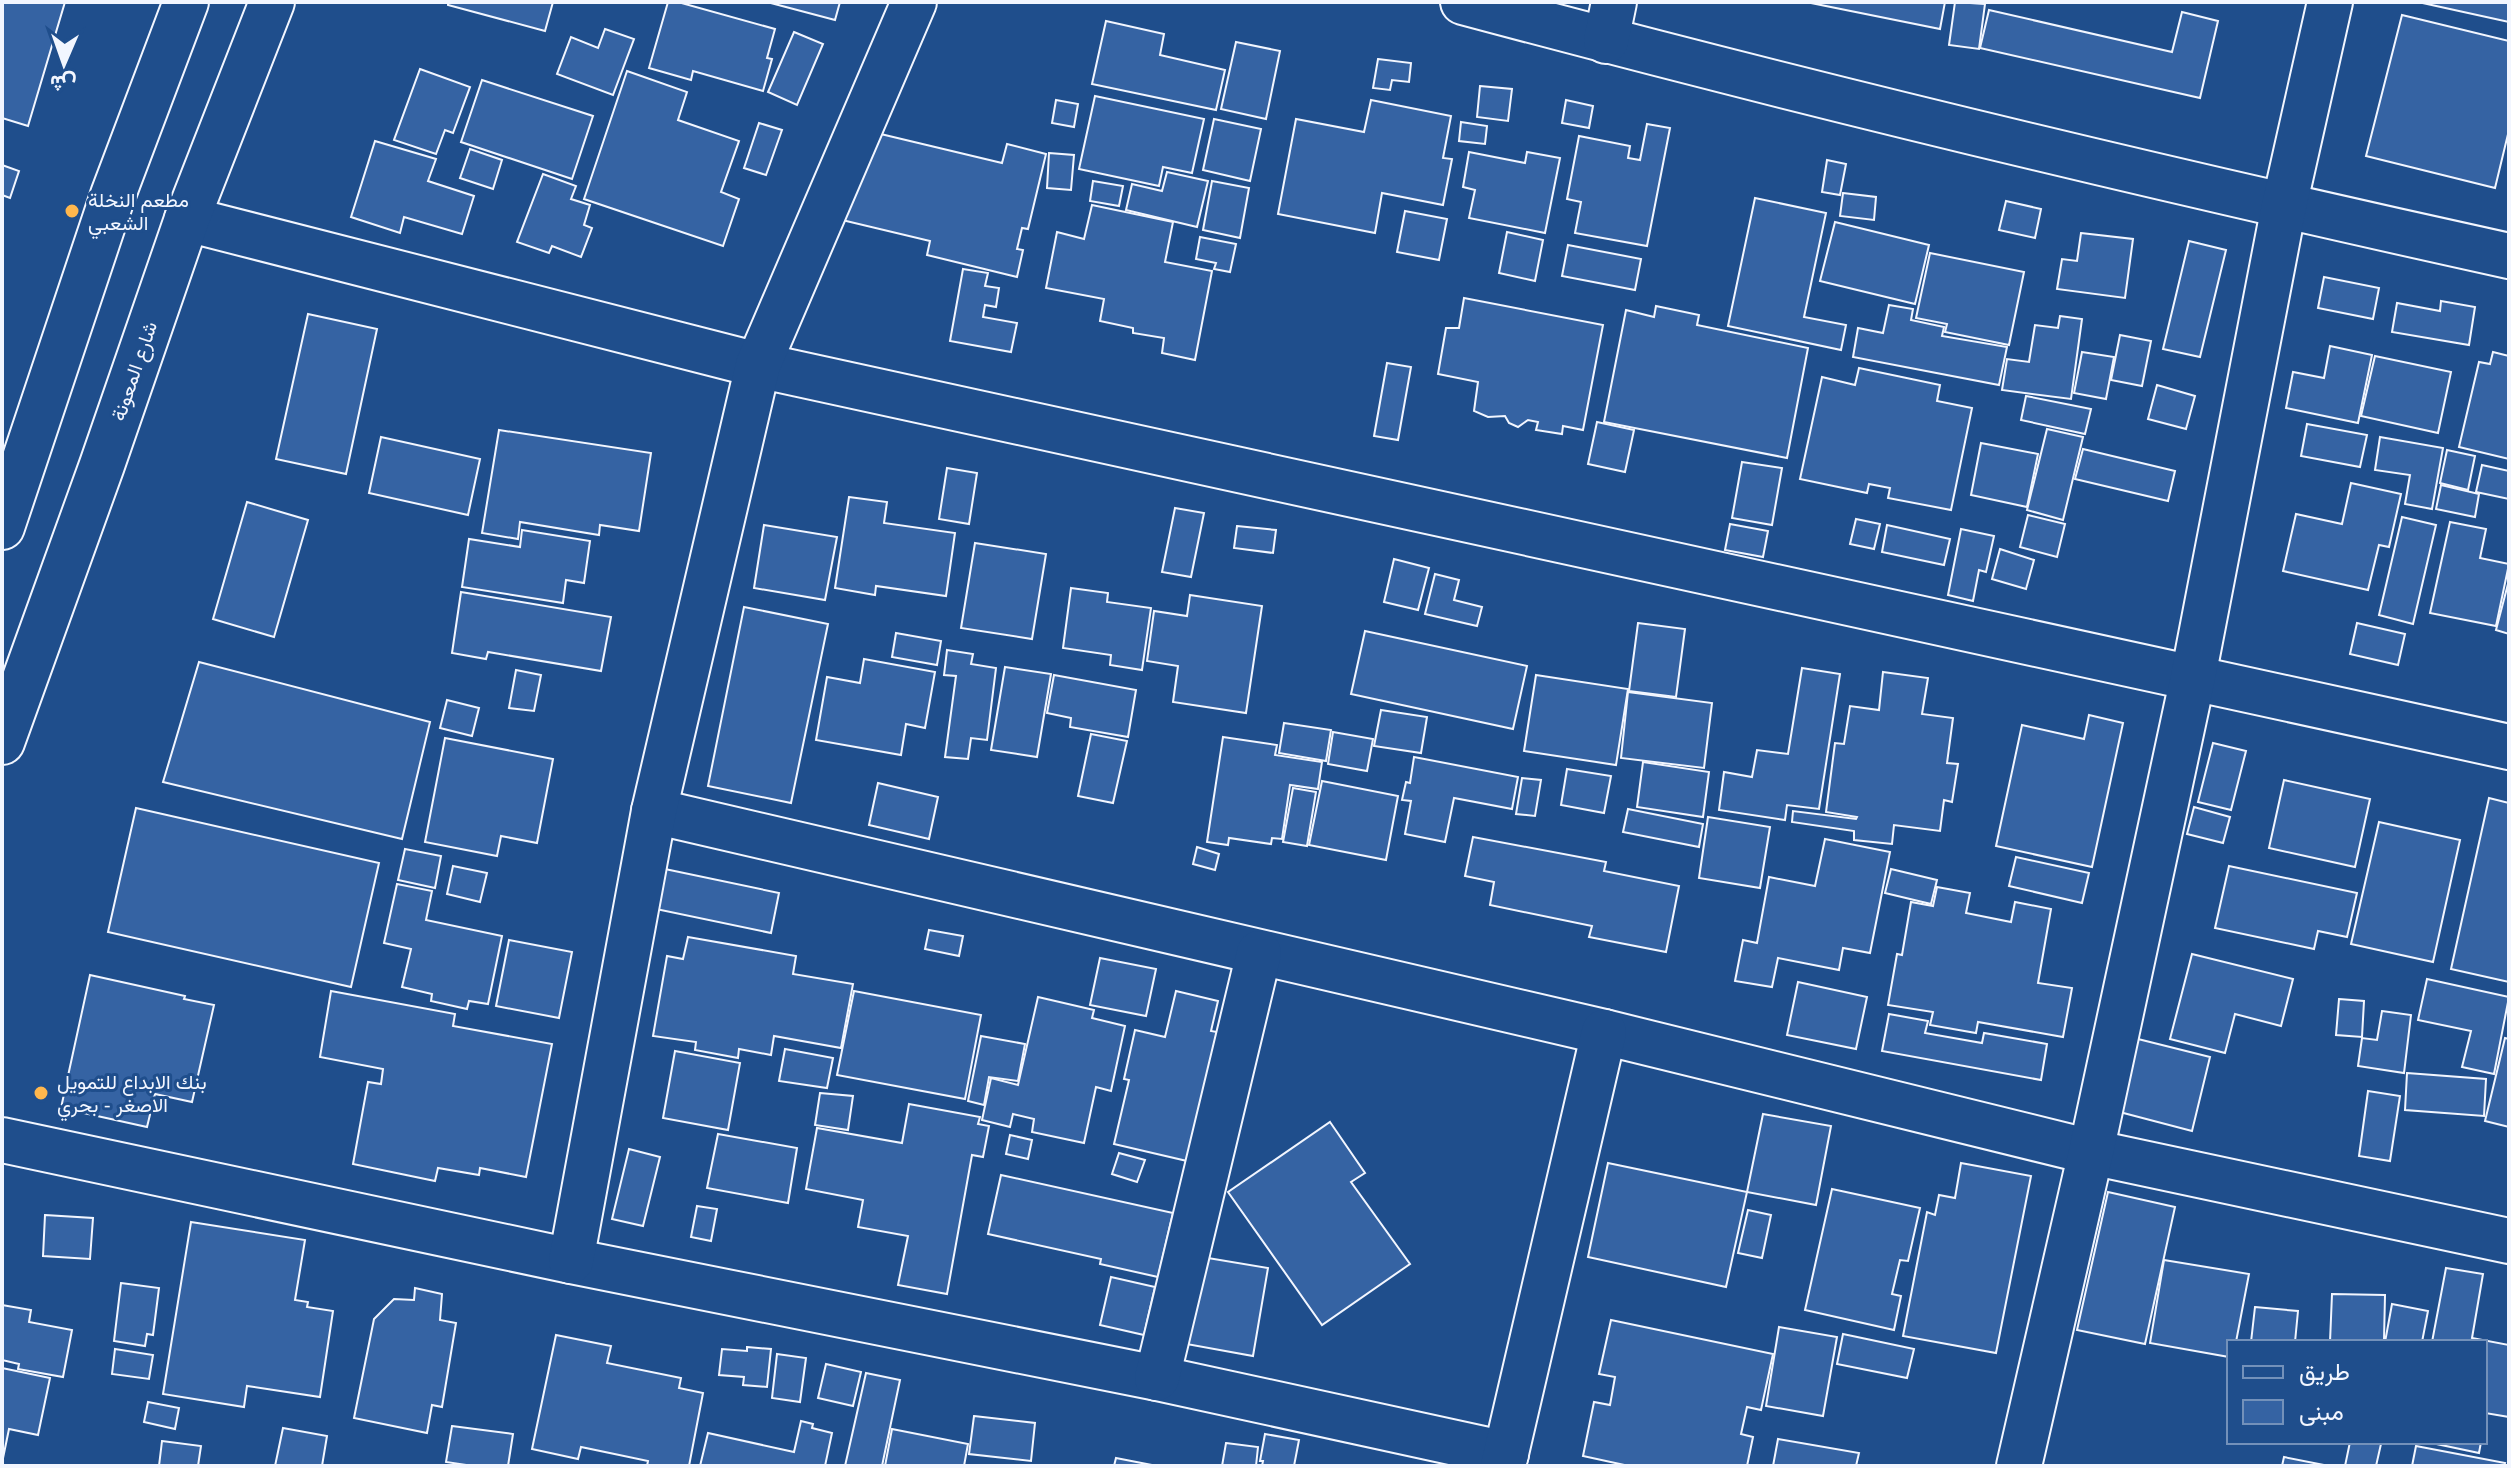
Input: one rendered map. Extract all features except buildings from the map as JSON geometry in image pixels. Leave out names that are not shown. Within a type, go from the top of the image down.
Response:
[{"type":"main road","points":[[2,527],[113,195],[186,2]]},
{"type":"main road","name":"شارع المعونة","points":[[2,742],[187,219],[272,2]]},
{"type":"main road","points":[[571,1261],[654,811],[758,365],[914,2]]},
{"type":"main road","points":[[1463,2],[1610,21],[2284,206],[2509,256]]},
{"type":"main road","points":[[2019,1466],[2091,1152],[2193,677],[2284,206],[2330,2]]},
{"type":"main road","points":[[187,219],[758,365],[2509,747]]},
{"type":"main road","points":[[654,811],[1604,1032],[2091,1152],[2509,1241]]},
{"type":"main road","points":[[1157,1378],[1259,953]]},
{"type":"main road","points":[[2,1140],[571,1261],[1157,1378],[1504,1460],[1604,1032]]},
{"type":"place","name":"مطعم النخلة الشعبي","points":[[72,211]]},
{"type":"place","name":"بنك الابداع للتمويل الاصغر - بحري","points":[[41,1093]]}]
